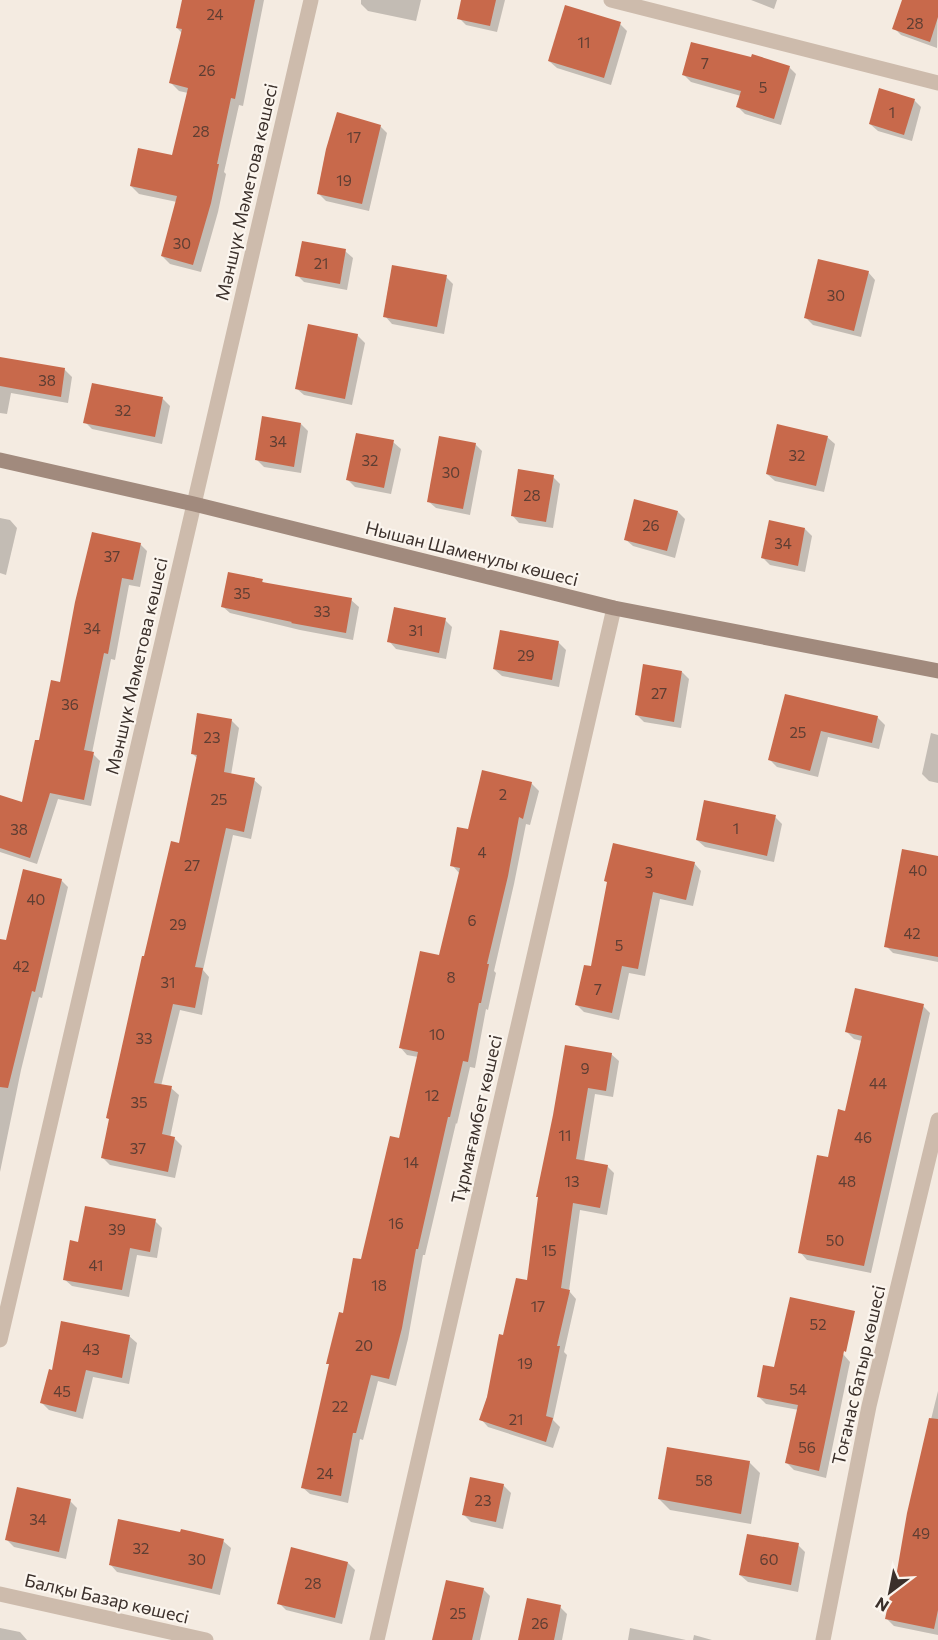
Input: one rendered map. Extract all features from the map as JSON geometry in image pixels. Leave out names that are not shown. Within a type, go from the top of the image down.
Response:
[{"type":"street","name":"Мәншүк Мәметова көшесі","points":[[0,1340],[311,0]]},
{"type":"street","points":[[611,0],[938,83]]},
{"type":"street","name":"Нышан Шаменулы көшесі","points":[[0,460],[194,504],[614,608],[938,671]]},
{"type":"street","name":"Тұрмағамбет көшесі","points":[[377,1640],[614,608]]},
{"type":"street","name":"Тоғанас батыр көшесі","points":[[823,1640],[869,1406],[938,1120]]},
{"type":"street","name":"Балқы Базар көшесі","points":[[0,1594],[206,1640]]},
{"type":"building","points":[[182,0],[255,0],[235,99],[231,98],[211,203],[193,265],[161,256],[177,196],[130,186],[138,148],[172,155],[188,88],[169,83],[182,29],[176,28]]},
{"type":"building","points":[[461,0],[496,0],[490,26],[457,19]]},
{"type":"building","points":[[902,0],[938,0],[938,17],[930,42],[892,29]]},
{"type":"building","points":[[565,5],[621,22],[604,78],[548,61]]},
{"type":"building","points":[[691,42],[751,57],[752,54],[790,66],[774,119],[736,107],[741,91],[682,75]]},
{"type":"building","points":[[879,88],[915,99],[904,135],[869,124]]},
{"type":"building","points":[[337,112],[381,125],[362,204],[317,194],[326,149]]},
{"type":"building","points":[[302,241],[346,249],[340,284],[295,276]]},
{"type":"building","points":[[818,259],[869,271],[854,331],[804,318]]},
{"type":"building","points":[[392,265],[447,275],[437,327],[383,317]]},
{"type":"building","points":[[308,324],[358,334],[345,399],[295,389]]},
{"type":"building","points":[[0,357],[65,368],[61,397],[0,386]]},
{"type":"building","points":[[92,383],[163,397],[155,437],[83,423]]},
{"type":"building","points":[[262,416],[301,423],[294,467],[255,460]]},
{"type":"building","points":[[777,424],[828,436],[816,486],[766,474]]},
{"type":"building","points":[[356,433],[394,440],[384,488],[346,480]]},
{"type":"building","points":[[439,436],[476,443],[463,509],[427,502]]},
{"type":"building","points":[[518,469],[554,475],[546,522],[511,516]]},
{"type":"building","points":[[634,499],[678,511],[667,551],[624,540]]},
{"type":"building","points":[[769,520],[805,528],[798,566],[761,558]]},
{"type":"building","points":[[92,532],[141,543],[133,580],[122,578],[108,654],[104,653],[84,750],[94,752],[84,800],[50,793],[30,858],[0,848],[0,795],[22,802],[35,740],[39,740],[51,680],[60,682],[75,602]]},
{"type":"building","points":[[228,572],[263,579],[262,582],[352,598],[346,633],[221,607]]},
{"type":"building","points":[[394,607],[446,618],[439,653],[387,642]]},
{"type":"building","points":[[500,630],[559,641],[552,680],[493,669]]},
{"type":"building","points":[[643,664],[682,671],[674,722],[635,715]]},
{"type":"building","points":[[785,694],[878,716],[872,743],[821,731],[810,771],[768,760]]},
{"type":"building","points":[[197,713],[232,719],[224,772],[255,778],[244,832],[226,828],[195,967],[203,968],[195,1008],[173,1004],[154,1083],[172,1086],[162,1134],[175,1137],[168,1172],[101,1158],[109,1119],[106,1118],[142,956],[144,956],[171,841],[179,843],[197,755],[191,754]]},
{"type":"building","points":[[482,770],[532,782],[523,819],[519,817],[468,1062],[463,1061],[418,1249],[416,1249],[402,1328],[389,1379],[371,1375],[356,1433],[353,1433],[341,1496],[301,1488],[329,1364],[326,1364],[339,1312],[343,1313],[353,1258],[361,1259],[390,1136],[399,1138],[418,1052],[399,1048],[420,951],[439,955],[460,868],[450,866],[457,827],[468,829]]},
{"type":"building","points":[[704,800],[776,815],[767,856],[696,840]]},
{"type":"building","points":[[613,843],[695,862],[686,900],[653,892],[638,969],[622,966],[612,1013],[575,1005],[584,965],[591,966],[607,882],[604,881]]},
{"type":"building","points":[[902,849],[938,856],[938,957],[884,947]]},
{"type":"building","points":[[23,869],[62,879],[35,992],[32,991],[8,1088],[0,1087],[0,939],[6,940]]},
{"type":"building","points":[[855,988],[924,1004],[864,1266],[798,1253],[817,1155],[828,1157],[838,1109],[845,1111],[862,1036],[845,1032]]},
{"type":"building","points":[[565,1045],[612,1053],[606,1091],[588,1088],[576,1159],[608,1165],[600,1208],[573,1203],[561,1288],[570,1290],[557,1346],[560,1346],[546,1416],[553,1418],[546,1442],[479,1420],[487,1397],[499,1334],[503,1335],[516,1278],[527,1280],[538,1197],[536,1197]]},
{"type":"building","points":[[85,1206],[156,1219],[150,1252],[130,1248],[122,1290],[63,1280],[70,1240],[78,1242]]},
{"type":"building","points":[[790,1297],[855,1311],[846,1352],[844,1351],[819,1471],[785,1463],[798,1405],[757,1397],[763,1365],[774,1367]]},
{"type":"building","points":[[61,1321],[130,1335],[122,1378],[86,1370],[76,1412],[40,1403],[49,1369],[52,1370]]},
{"type":"building","points":[[929,1418],[938,1419],[938,1610],[934,1629],[885,1619]]},
{"type":"building","points":[[667,1447],[750,1461],[741,1514],[658,1499]]},
{"type":"building","points":[[470,1477],[504,1484],[496,1522],[462,1515]]},
{"type":"building","points":[[17,1487],[71,1499],[59,1552],[5,1540]]},
{"type":"building","points":[[118,1519],[180,1532],[181,1529],[224,1539],[212,1589],[109,1565]]},
{"type":"building","points":[[747,1534],[799,1543],[791,1585],[739,1575]]},
{"type":"building","points":[[291,1547],[348,1562],[335,1618],[277,1604]]},
{"type":"building","points":[[446,1580],[484,1588],[472,1640],[432,1640]]},
{"type":"building","points":[[527,1598],[561,1605],[554,1640],[518,1640]]}]
